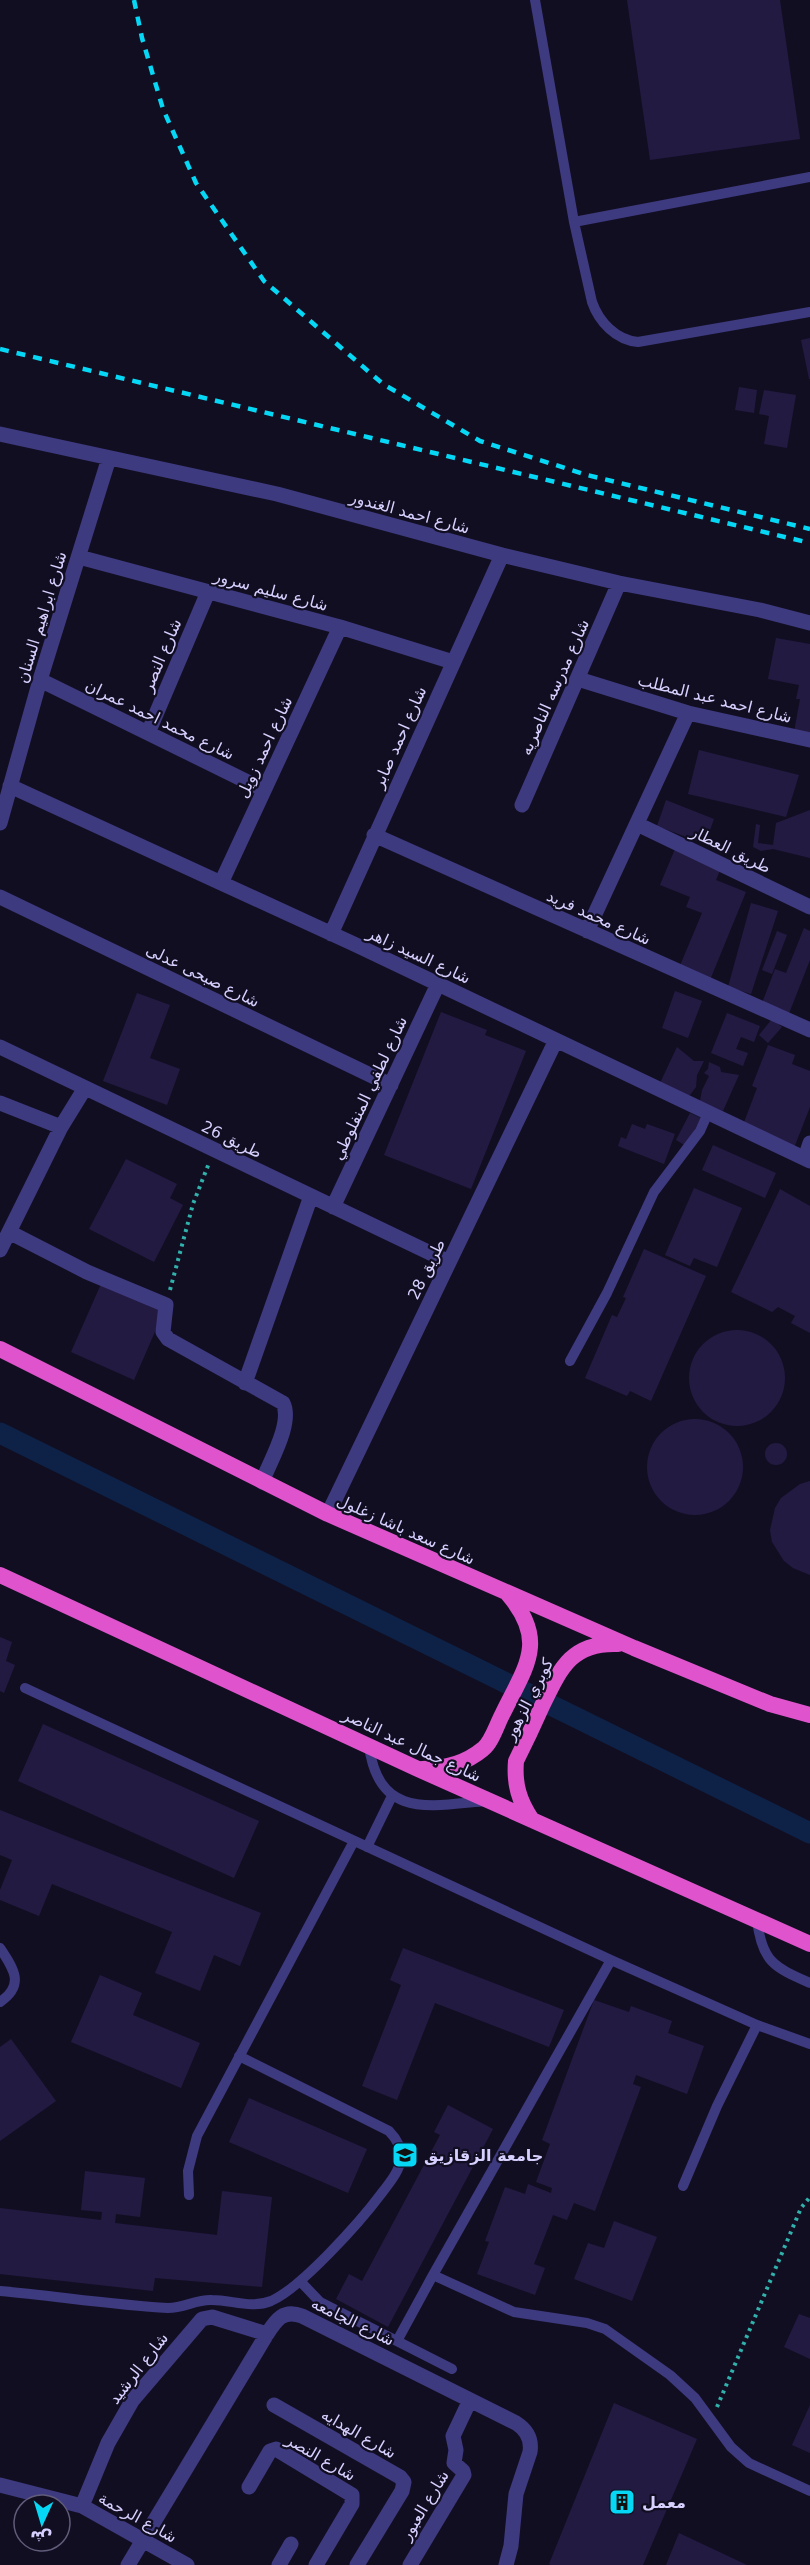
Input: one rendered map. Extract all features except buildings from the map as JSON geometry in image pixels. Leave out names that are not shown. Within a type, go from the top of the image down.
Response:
[{"type":"highway","name":"شارع سعد باشا زغلول","points":[[0,1349],[328,1514],[634,1648],[770,1704],[810,1715]]},
{"type":"highway","name":"شارع جمال عبد الناصر","points":[[0,1575],[418,1769],[810,1944]]},
{"type":"highway","name":"كوبري الزهور","points":[[418,1769],[447,1767],[461,1763],[486,1747],[530,1659],[530,1645],[524,1617],[507,1593]]},
{"type":"highway","name":"كوبري الزهور","points":[[532,1820],[518,1792],[516,1761],[559,1671],[570,1658],[584,1649],[600,1644],[617,1644],[634,1648]]},
{"type":"street","name":"شارع احمد الغندور","points":[[0,434],[277,494],[502,555],[620,583],[760,610],[810,623]]},
{"type":"street","name":"شارع ابراهيم السنان","points":[[0,823],[40,680],[109,458]]},
{"type":"street","name":"شارع احمد صابر","points":[[331,934],[502,555]]},
{"type":"street","name":"شارع سليم سرور","points":[[78,557],[340,627],[453,662]]},
{"type":"street","name":"شارع مدرسه الناصريه","points":[[522,805],[620,583]]},
{"type":"street","name":"شارع النصر","points":[[148,733],[208,592]]},
{"type":"street","name":"شارع احمد زويل","points":[[221,883],[340,627]]},
{"type":"street","name":"شارع احمد عبد المطلب","points":[[578,679],[688,713],[810,740]]},
{"type":"street","name":"شارع محمد احمد عمران","points":[[40,680],[264,790]]},
{"type":"street","points":[[587,931],[688,713]]},
{"type":"street","name":"شارع السيد زاهر","points":[[10,786],[438,984],[807,1160]]},
{"type":"street","name":"طريق العطار","points":[[637,824],[810,907]]},
{"type":"street","name":"شارع محمد فريد","points":[[374,835],[810,1030]]},
{"type":"street","name":"شارع صبحى عدلى","points":[[0,897],[391,1085]]},
{"type":"street","name":"شارع لطفي المنفلوطي","points":[[333,1207],[438,984]]},
{"type":"street","name":"طريق 28","points":[[328,1514],[556,1040]]},
{"type":"street","name":"طريق 26","points":[[0,1047],[449,1262]]},
{"type":"street","points":[[0,1251],[62,1127],[85,1088]]},
{"type":"street","points":[[0,1103],[62,1127]]},
{"type":"street","points":[[807,1160],[810,1143]]},
{"type":"street","points":[[245,1383],[311,1196]]},
{"type":"street","points":[[9,1232],[87,1272],[165,1305],[163,1332],[168,1339],[245,1383],[280,1400],[287,1410],[286,1422],[261,1482]]},
{"type":"street","name":"شارع الجامعه","points":[[128,2565],[267,2334],[278,2318],[283,2315],[296,2314],[522,2427],[530,2438],[530,2452],[516,2494],[511,2546],[506,2565]]},
{"type":"street","name":"شارع الرشيد","points":[[82,2506],[108,2443],[132,2401],[202,2319],[212,2316],[267,2334]]},
{"type":"street","name":"شارع العبور","points":[[410,2565],[464,2475],[464,2471],[454,2463],[456,2450],[453,2436],[470,2400]]},
{"type":"street","name":"شارع الهدايه","points":[[274,2405],[400,2477],[404,2482],[402,2491],[357,2565]]},
{"type":"street","name":"شارع النصر","points":[[249,2487],[270,2451],[276,2449],[352,2495],[353,2502],[316,2565]]},
{"type":"street","name":"شارع الرحمة","points":[[0,2485],[82,2506],[180,2563]]},
{"type":"street","points":[[279,2565],[291,2544]]},
{"type":"lane","points":[[535,0],[574,222],[596,314],[603,323],[627,341],[653,341],[810,312]]},
{"type":"lane","points":[[574,222],[810,177]]},
{"type":"lane","points":[[570,1361],[607,1293],[654,1192],[700,1131],[708,1113]]},
{"type":"lane","points":[[25,1688],[611,1960],[757,2025],[810,2044]]},
{"type":"lane","points":[[369,1746],[375,1775],[392,1796],[410,1803],[425,1805],[489,1800]]},
{"type":"lane","points":[[367,1847],[392,1796]]},
{"type":"lane","points":[[189,2195],[188,2171],[196,2136],[354,1841]]},
{"type":"lane","points":[[757,1920],[758,1934],[769,1959],[778,1969],[810,1983]]},
{"type":"lane","points":[[0,1948],[11,1964],[16,1981],[10,1995],[0,2002]]},
{"type":"lane","points":[[397,2341],[611,1960]]},
{"type":"lane","points":[[683,2186],[717,2106],[757,2025]]},
{"type":"lane","points":[[0,2291],[170,2308],[211,2300],[252,2305],[274,2300],[300,2281],[366,2214],[398,2172],[401,2156],[398,2140],[389,2131],[239,2056]]},
{"type":"lane","points":[[434,2275],[514,2312],[587,2323],[604,2329],[670,2375],[695,2398],[731,2447],[749,2463],[810,2491]]},
{"type":"lane","points":[[300,2281],[320,2302],[452,2369]]},
{"type":"path","points":[[165,1305],[193,1204],[214,1150]]},
{"type":"path","points":[[712,2419],[801,2208],[810,2198]]},
{"type":"waterway","points":[[0,1433],[810,1833]]},
{"type":"railway","points":[[134,0],[142,38],[163,109],[196,183],[264,281],[383,384],[480,441],[587,475],[810,529]]},
{"type":"railway","points":[[0,349],[810,543]]},
{"type":"place","name":"جامعة الزقازيق","points":[[405,2155]]},
{"type":"place","name":"معمل","points":[[622,2502]]}]
